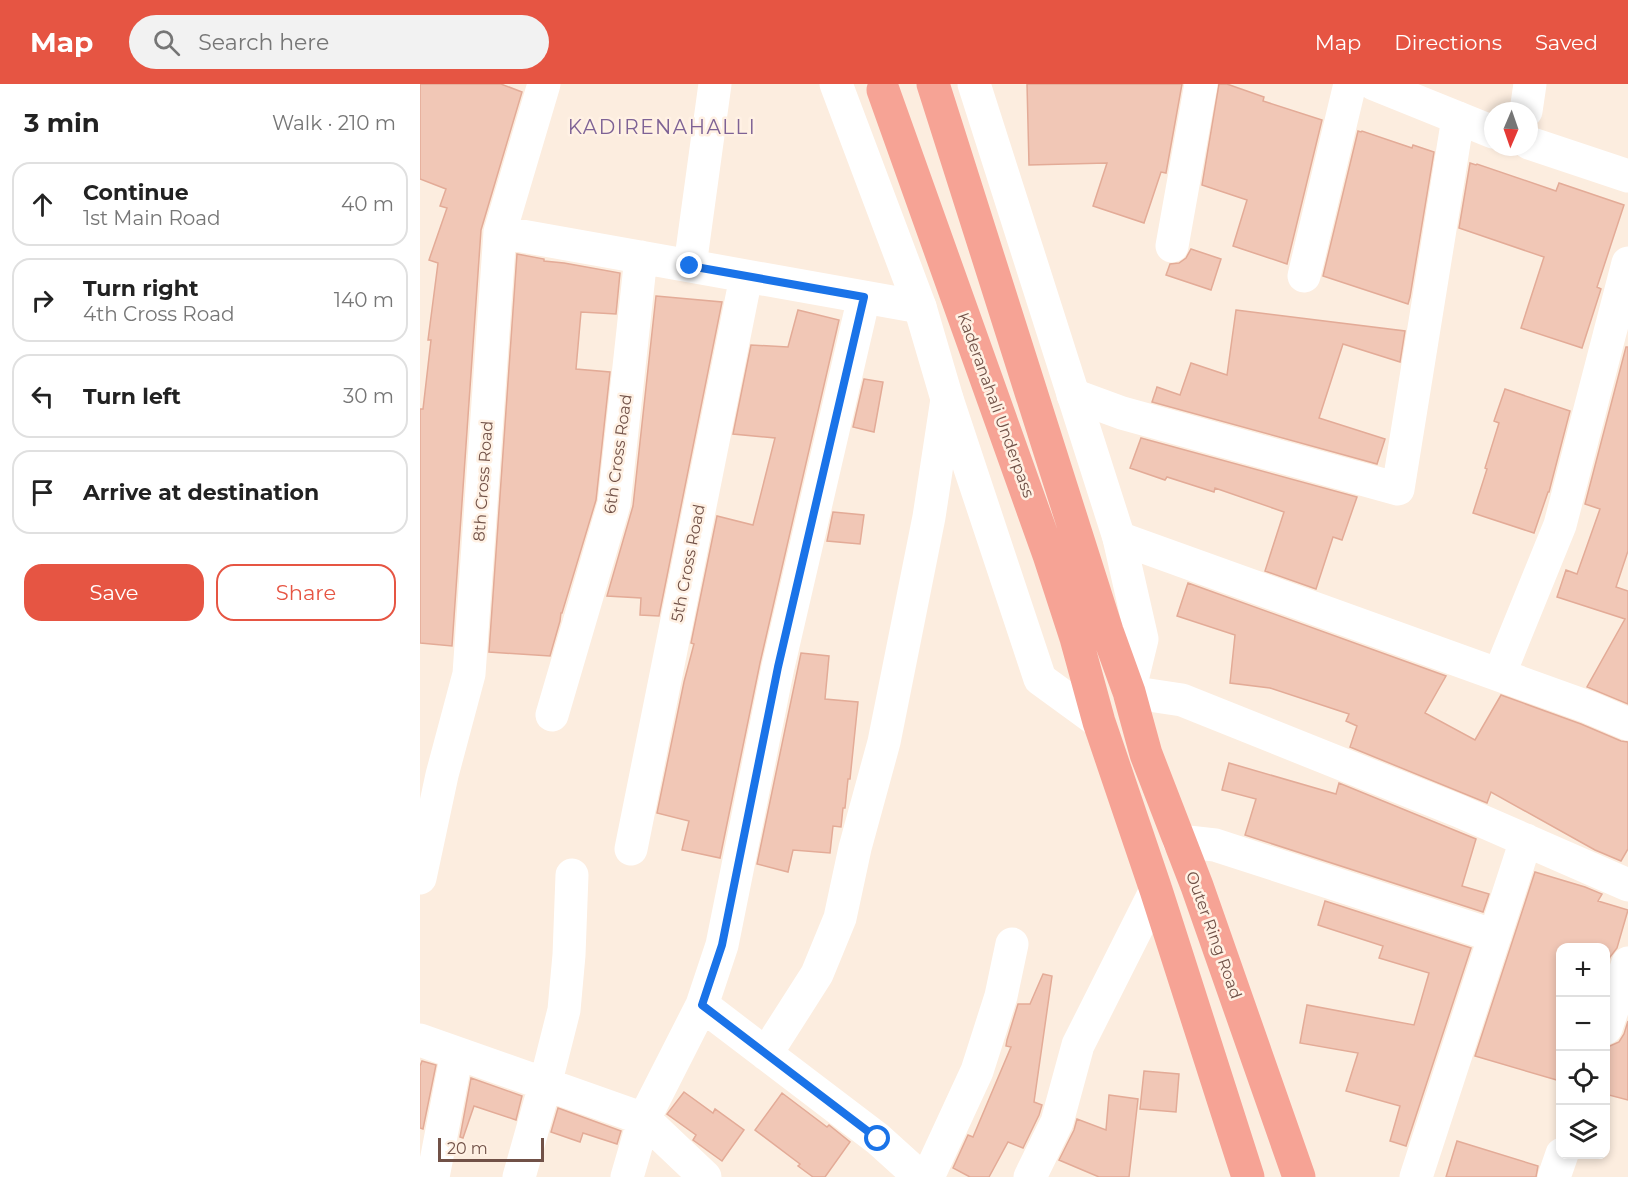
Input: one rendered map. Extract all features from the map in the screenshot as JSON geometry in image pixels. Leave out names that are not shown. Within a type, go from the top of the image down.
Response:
[{"type":"highway","name":"Kaderanahali Underpass","points":[[933,84],[1107,631],[1129,692]]},
{"type":"highway","name":"Kaderanahali Underpass","points":[[883,90],[1049,555],[1100,722]]},
{"type":"highway","name":"Outer Ring Road","points":[[1129,692],[1146,754],[1197,886],[1299,1177]]},
{"type":"highway","points":[[1100,722],[1248,1177]]},
{"type":"street","name":"8th Cross Road","points":[[420,878],[442,775],[469,674],[500,232],[544,84]]},
{"type":"street","points":[[690,266],[715,84]]},
{"type":"street","points":[[836,84],[920,307],[947,399],[1040,679],[1100,722]]},
{"type":"street","points":[[974,84],[1119,538],[1142,639],[1129,692],[1182,700],[1459,811],[1628,885]]},
{"type":"street","points":[[1172,246],[1201,84]]},
{"type":"street","points":[[1304,276],[1350,84]]},
{"type":"street","points":[[1374,84],[1484,128]]},
{"type":"street","points":[[1527,102],[1530,84]]},
{"type":"street","points":[[1073,395],[1122,413],[1398,489],[1458,118]]},
{"type":"street","points":[[1538,147],[1628,174]]},
{"type":"street","points":[[500,232],[920,307]]},
{"type":"street","name":"6th Cross Road","points":[[552,715],[614,504],[641,258]]},
{"type":"street","points":[[1499,675],[1560,525],[1628,263]]},
{"type":"street","name":"5th Cross Road","points":[[631,849],[746,276]]},
{"type":"street","points":[[627,1177],[644,1119],[702,1005],[722,945],[778,667],[864,297]]},
{"type":"street","points":[[766,1054],[817,974],[840,918],[855,848],[884,742],[929,517],[947,399]]},
{"type":"street","points":[[1119,538],[1588,707],[1628,724]]},
{"type":"street","points":[[1416,1177],[1526,840]]},
{"type":"street","points":[[1179,841],[1215,845],[1495,936]]},
{"type":"street","points":[[519,1177],[564,1010],[572,875]]},
{"type":"street","points":[[1030,1177],[1057,1122],[1078,1045],[1156,890]]},
{"type":"street","points":[[928,1177],[977,1071],[1001,996],[1012,944]]},
{"type":"street","points":[[1610,1014],[1628,963]]},
{"type":"street","points":[[702,1005],[878,1139],[920,1177]]},
{"type":"street","points":[[420,1040],[644,1119],[705,1177]]},
{"type":"street","points":[[433,1177],[456,1053]]},
{"type":"street","points":[[1554,1177],[1561,1159]]},
{"type":"building","points":[[420,84],[501,84],[522,92],[481,230],[452,646],[420,643],[420,409],[423,409],[431,340],[428,340],[438,263],[429,260],[447,208],[440,206],[446,189],[420,179]]},
{"type":"building","points":[[1027,84],[1182,84],[1166,173],[1161,172],[1144,223],[1093,206],[1107,163],[1029,165]]},
{"type":"building","points":[[1219,84],[1227,84],[1264,97],[1263,101],[1322,120],[1287,264],[1233,246],[1247,200],[1202,185]]},
{"type":"building","points":[[1358,131],[1412,148],[1413,145],[1434,152],[1408,304],[1323,276]]},
{"type":"building","points":[[1470,163],[1556,191],[1559,183],[1624,205],[1597,287],[1601,289],[1582,348],[1521,328],[1544,257],[1459,228]]},
{"type":"building","points":[[1191,249],[1221,259],[1211,290],[1166,275],[1170,264],[1179,263],[1186,258]]},
{"type":"building","points":[[517,254],[544,259],[544,261],[620,273],[616,314],[581,312],[576,369],[610,372],[596,500],[550,656],[489,652]]},
{"type":"building","points":[[656,296],[722,302],[659,616],[640,615],[641,598],[607,596],[633,506]]},
{"type":"building","points":[[798,310],[839,320],[760,663],[720,858],[682,850],[689,821],[657,813],[694,644],[691,643],[717,516],[753,525],[775,438],[733,434],[751,345],[788,347]]},
{"type":"building","points":[[1236,310],[1405,331],[1400,362],[1343,344],[1319,418],[1385,439],[1377,464],[1152,402],[1157,387],[1180,395],[1191,363],[1227,375]]},
{"type":"building","points":[[1626,347],[1628,347],[1628,551],[1616,587],[1628,591],[1628,704],[1587,687],[1625,619],[1557,597],[1566,570],[1577,574],[1600,509],[1585,504]]},
{"type":"building","points":[[864,379],[883,382],[874,432],[853,427]]},
{"type":"building","points":[[1505,389],[1570,411],[1549,492],[1534,533],[1473,513],[1499,423],[1494,421]]},
{"type":"building","points":[[1141,438],[1357,497],[1342,540],[1333,537],[1316,589],[1265,571],[1284,512],[1215,488],[1214,492],[1167,477],[1165,480],[1130,468]]},
{"type":"building","points":[[833,512],[864,515],[860,544],[827,541]]},
{"type":"building","points":[[1188,583],[1446,676],[1425,713],[1475,740],[1501,695],[1628,742],[1628,849],[1621,861],[1595,850],[1491,792],[1487,803],[1350,747],[1357,726],[1346,721],[1349,714],[1270,688],[1230,683],[1235,635],[1177,616]]},
{"type":"building","points":[[801,653],[829,656],[825,699],[858,702],[850,779],[848,779],[841,827],[833,826],[830,853],[793,850],[788,872],[757,864]]},
{"type":"building","points":[[1229,763],[1336,794],[1339,783],[1476,839],[1462,886],[1489,894],[1483,912],[1245,835],[1256,799],[1222,790]]},
{"type":"building","points":[[1535,872],[1585,887],[1602,894],[1598,901],[1628,910],[1617,948],[1610,957],[1610,943],[1556,943],[1556,1080],[1475,1056]]},
{"type":"building","points":[[1325,901],[1471,948],[1406,1146],[1390,1141],[1400,1106],[1346,1091],[1358,1053],[1300,1043],[1307,1005],[1414,1025],[1429,973],[1379,958],[1383,946],[1318,925]]},
{"type":"building","points":[[1043,974],[1052,976],[1034,1102],[1042,1105],[1039,1115],[1023,1148],[1008,1142],[989,1177],[970,1177],[953,1168],[968,1135],[973,1137],[1011,1047],[1006,1046],[1018,1004],[1030,1004]]},
{"type":"building","points":[[1628,1021],[1628,1100],[1610,1095],[1610,1046],[1619,1042]]},
{"type":"building","points":[[422,1061],[436,1065],[423,1129],[420,1128],[420,1066]]},
{"type":"building","points":[[1144,1071],[1179,1074],[1176,1112],[1140,1109]]},
{"type":"building","points":[[471,1078],[522,1096],[516,1120],[474,1106],[463,1138],[460,1137]]},
{"type":"building","points":[[684,1092],[713,1113],[715,1109],[744,1130],[722,1161],[693,1140],[696,1135],[667,1114]]},
{"type":"building","points":[[782,1093],[850,1142],[825,1177],[813,1177],[798,1166],[800,1164],[755,1130]]},
{"type":"building","points":[[1109,1095],[1138,1099],[1129,1177],[1099,1177],[1059,1160],[1077,1119],[1106,1130]]},
{"type":"building","points":[[558,1108],[621,1131],[617,1144],[583,1133],[580,1142],[551,1132]]},
{"type":"building","points":[[1457,1141],[1538,1166],[1536,1177],[1446,1177]]},
{"type":"district","name":"KADIRENAHALLI","points":[[662,127]]},
{"type":"route","points":[[690,266],[864,297],[778,667],[722,945],[702,1005],[878,1139]]}]
